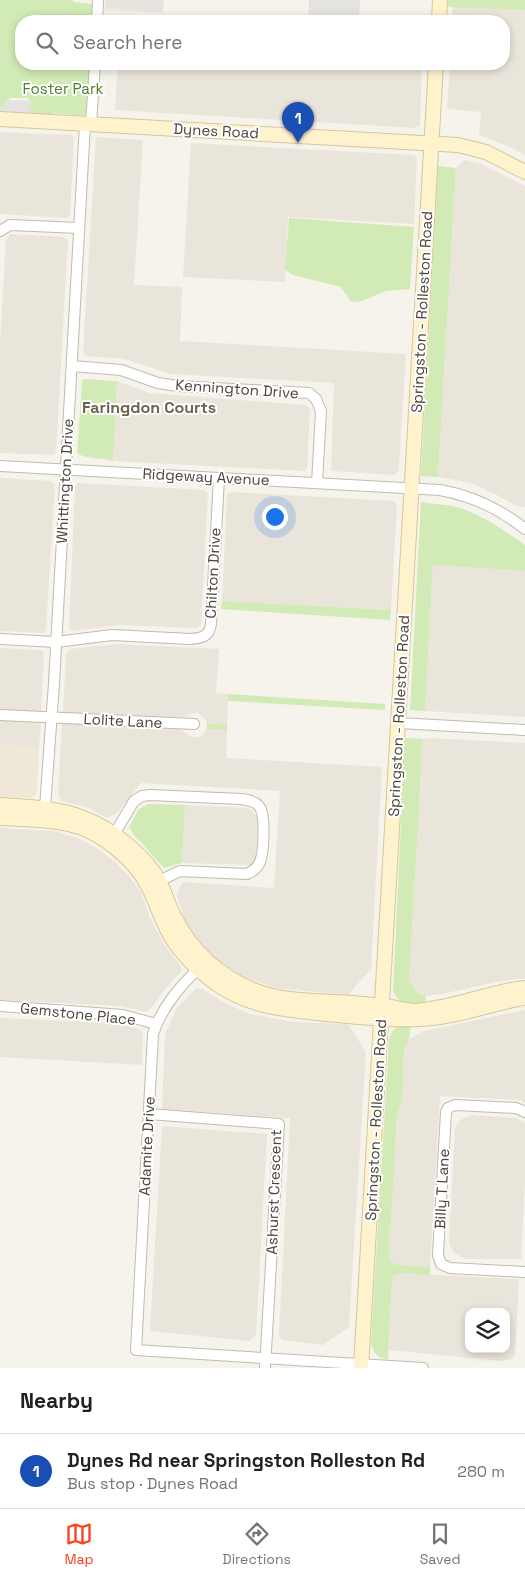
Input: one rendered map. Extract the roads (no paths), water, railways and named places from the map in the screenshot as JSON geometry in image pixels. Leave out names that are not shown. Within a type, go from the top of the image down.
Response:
[{"type":"street","points":[[97,15],[98,0]]},
{"type":"street","points":[[439,15],[440,0]]},
{"type":"street","name":"Whittington Drive","points":[[45,808],[79,228],[94,70]]},
{"type":"street","name":"Springston - Rolleston Road","points":[[361,1366],[436,70]]},
{"type":"street","name":"Dynes Road","points":[[0,119],[431,143],[467,147],[486,152],[525,172]]},
{"type":"street","points":[[0,231],[10,225],[79,228]]},
{"type":"street","name":"Kennington Drive","points":[[72,366],[121,370],[158,383],[178,386],[309,393],[319,402],[321,411],[317,483]]},
{"type":"street","name":"Ridgeway Avenue","points":[[0,466],[440,490],[474,498],[505,513],[525,529]]},
{"type":"street","name":"Chilton Drive","points":[[56,642],[112,635],[190,639],[206,636],[211,624],[219,478]]},
{"type":"street","points":[[0,639],[56,642]]},
{"type":"street","name":"Lolite Lane","points":[[0,714],[194,724]]},
{"type":"street","points":[[399,723],[525,730]]},
{"type":"street","points":[[114,833],[134,801],[142,796],[241,799],[251,801],[260,806],[263,814],[263,852],[256,869],[247,874],[180,871],[159,880]]},
{"type":"street","points":[[0,805],[70,812],[99,824],[114,833],[139,855],[159,880],[174,916],[202,964]]},
{"type":"street","points":[[0,818],[68,824],[95,834],[122,853],[148,885],[163,922],[175,942],[202,964],[226,991],[255,1004],[282,1010],[382,1013],[414,1011],[449,1005],[525,988]]},
{"type":"street","name":"Adamite Drive","points":[[202,964],[171,999],[156,1024],[153,1034],[136,1350],[265,1364]]},
{"type":"street","points":[[382,1013],[413,1020],[440,1017],[525,998]]},
{"type":"street","name":"Gemstone Place","points":[[0,1006],[123,1015],[156,1024]]},
{"type":"street","name":"Billy T Lane","points":[[525,1112],[516,1108],[455,1105],[448,1108],[446,1112],[438,1255],[441,1264],[450,1268],[525,1272]]},
{"type":"street","name":"Ashurst Crescent","points":[[149,1114],[280,1124],[265,1364]]},
{"type":"street","points":[[265,1364],[423,1368]]},
{"type":"place","name":"Dynes Rd near Springston Rolleston Rd","points":[[298,143]]},
{"type":"district","name":"Faringdon Courts","points":[[149,407]]},
{"type":"park label","name":"Foster Park","points":[[63,89]]}]
